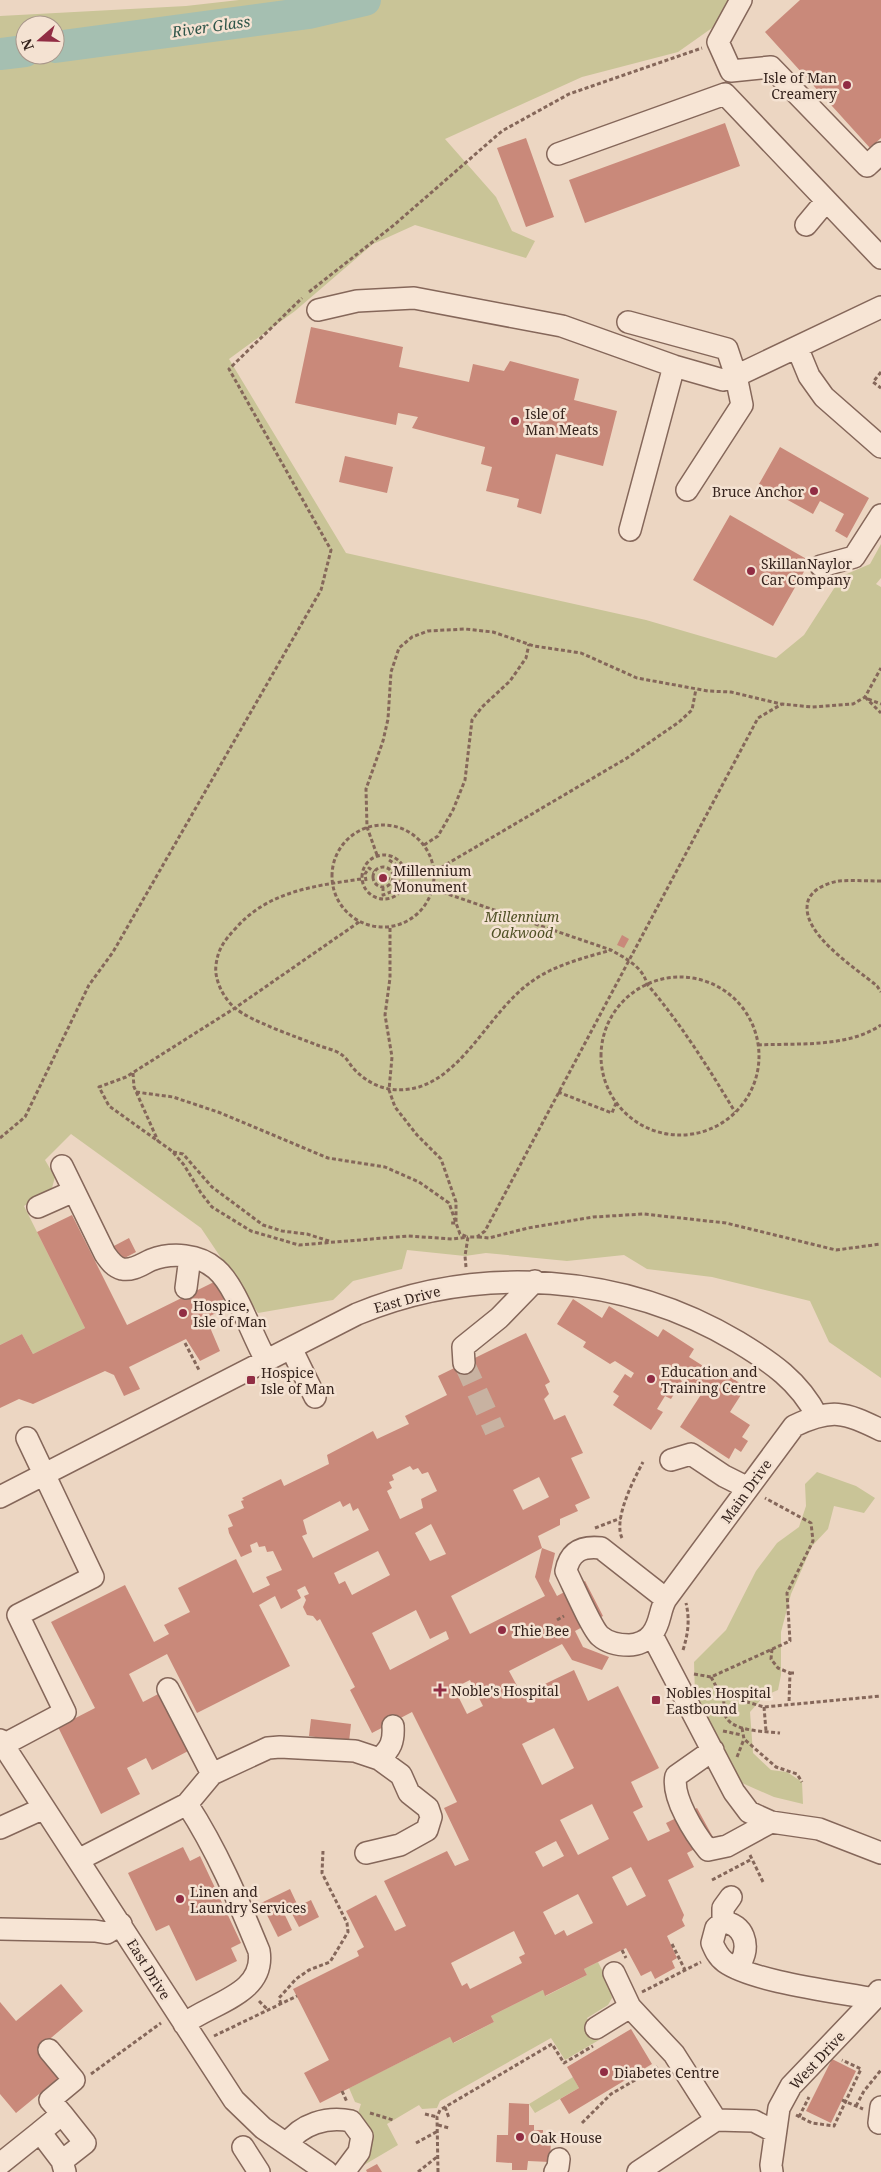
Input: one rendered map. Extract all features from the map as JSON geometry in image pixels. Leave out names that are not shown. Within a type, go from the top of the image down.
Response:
[{"type":"street","points":[[741,0],[718,42],[731,71],[771,67],[867,166],[881,153]]},
{"type":"street","points":[[558,154],[724,94],[881,258]]},
{"type":"street","points":[[806,225],[826,201]]},
{"type":"street","points":[[318,310],[357,301],[414,298],[562,326],[674,366],[730,378],[881,307]]},
{"type":"street","points":[[628,322],[726,349],[730,378],[742,405],[687,490]]},
{"type":"street","points":[[797,347],[809,376],[824,397],[881,447]]},
{"type":"street","points":[[630,530],[674,366]]},
{"type":"street","points":[[821,566],[854,557],[881,515]]},
{"type":"street","points":[[62,1166],[105,1254],[113,1265],[121,1269],[130,1269],[167,1255],[190,1257],[216,1270],[228,1283],[266,1360]]},
{"type":"street","points":[[38,1207],[74,1191]]},
{"type":"street","points":[[186,1288],[190,1257]]},
{"type":"street","points":[[464,1363],[463,1347],[499,1318],[535,1281]]},
{"type":"street","name":"East Drive","points":[[0,1497],[266,1360],[384,1303],[469,1284],[535,1281],[583,1286],[658,1305],[712,1327],[764,1357],[801,1388],[817,1416]]},
{"type":"street","points":[[291,1348],[315,1397]]},
{"type":"street","name":"Main Drive","points":[[652,1635],[660,1621],[660,1609],[676,1598],[754,1492],[794,1426],[817,1416],[838,1414],[855,1417],[881,1430]]},
{"type":"street","points":[[2,1743],[65,1712],[18,1615],[93,1577],[27,1438]]},
{"type":"street","points":[[671,1460],[691,1454],[724,1476],[754,1492]]},
{"type":"street","points":[[676,1598],[601,1548],[589,1547],[578,1550],[568,1559],[566,1570],[599,1635],[616,1645],[632,1645],[643,1642],[652,1635],[734,1792],[749,1812],[770,1822],[819,1830],[881,1853]]},
{"type":"street","points":[[168,1689],[212,1774]]},
{"type":"street","points":[[379,1759],[389,1751],[394,1738],[393,1726]]},
{"type":"street","name":"East Drive","points":[[2,1743],[234,2100],[263,2128],[287,2144],[319,2170]]},
{"type":"street","points":[[78,1860],[187,1804],[212,1774],[268,1748],[355,1751],[379,1759],[401,1775],[408,1792],[428,1808],[432,1817],[427,1830],[400,1845],[366,1854]]},
{"type":"street","points":[[713,1750],[676,1776],[674,1786],[696,1835],[708,1850],[727,1846],[770,1822]]},
{"type":"street","points":[[184,2024],[247,1988],[257,1975],[261,1962],[259,1951],[230,1881],[205,1832],[187,1804]]},
{"type":"street","points":[[0,1828],[44,1808]]},
{"type":"street","points":[[731,1897],[723,1908],[723,1922],[713,1935],[712,1943],[738,1951],[757,1975],[878,1994]]},
{"type":"street","points":[[723,1922],[731,1923],[740,1930],[738,1951]]},
{"type":"street","points":[[0,1929],[95,1931],[107,1933],[121,1924]]},
{"type":"street","points":[[614,1974],[628,2004],[674,2054],[716,2120]]},
{"type":"street","name":"West Drive","points":[[772,2172],[774,2132],[779,2108],[791,2086],[878,1994]]},
{"type":"street","points":[[596,2028],[628,2004]]},
{"type":"street","points":[[40,2132],[64,2166],[85,2143],[50,2100],[74,2080],[49,2050]]},
{"type":"street","points":[[0,2164],[62,2114]]},
{"type":"street","points":[[287,2144],[306,2125],[342,2119],[352,2121],[362,2136],[359,2152],[344,2172]]},
{"type":"street","points":[[638,2172],[716,2120],[754,2122],[774,2132]]},
{"type":"street","points":[[243,2147],[259,2172]]},
{"type":"path","points":[[0,1138],[25,1117],[89,985],[113,952],[321,590],[331,550],[229,369],[294,304],[394,224],[502,131],[569,94],[718,42]]},
{"type":"path","points":[[881,372],[873,382],[881,388]]},
{"type":"path","points":[[377,855],[367,827],[366,789],[383,742],[388,719],[391,672],[399,648],[412,636],[428,631],[465,629],[493,632],[529,644],[581,653],[637,678],[696,689],[731,692],[782,704],[835,707],[853,704],[865,698],[881,668]]},
{"type":"path","points":[[424,845],[438,836],[453,810],[465,780],[472,720],[482,707],[510,681],[526,658],[529,644]]},
{"type":"path","points":[[435,871],[627,758],[679,722],[692,710],[696,689]]},
{"type":"path","points":[[865,698],[881,704]]},
{"type":"path","points":[[865,698],[881,713]]},
{"type":"path","points":[[477,1237],[485,1231],[758,718],[782,704]]},
{"type":"path","points":[[382,825],[398,827],[413,834],[424,845],[435,871],[434,889],[418,915],[390,928],[374,927],[359,922],[346,912],[337,899],[332,883],[333,866],[340,849],[351,836],[367,827],[382,825]]},
{"type":"path","points":[[377,855],[389,855],[399,860],[405,870],[405,882],[398,894],[386,900],[379,899],[367,892],[363,880],[363,867],[377,855]]},
{"type":"path","points":[[388,860],[395,864],[399,870],[393,873]]},
{"type":"path","points":[[374,872],[379,868],[385,867],[393,873]]},
{"type":"path","points":[[363,880],[368,868],[374,872]]},
{"type":"path","points":[[374,872],[375,882],[383,887],[390,885],[393,873]]},
{"type":"path","points":[[386,878],[434,889],[611,950],[628,960],[645,974],[647,984],[690,1038],[698,1055],[735,1112]]},
{"type":"path","points":[[363,880],[332,883],[284,895],[264,903],[246,916],[221,944],[215,972],[220,988],[235,1008],[342,1054],[355,1071],[373,1085],[389,1090],[419,1087],[451,1068],[494,1016],[530,982],[556,967],[611,950]]},
{"type":"path","points":[[881,881],[838,881],[826,885],[815,890],[810,897],[806,909],[810,922],[822,940],[877,986],[881,992]]},
{"type":"path","points":[[383,887],[382,895],[396,890]]},
{"type":"path","points":[[359,922],[235,1008],[133,1073],[99,1087],[109,1106],[172,1152],[184,1165],[201,1194],[212,1206],[251,1231],[299,1245],[408,1236],[453,1240],[468,1237],[489,1238],[528,1228],[593,1217],[644,1214],[726,1223],[836,1250],[881,1244]]},
{"type":"path","points":[[390,928],[390,978],[385,1015],[392,1057],[389,1090],[395,1107],[424,1144],[441,1159],[456,1202],[456,1223]]},
{"type":"path","points":[[688,977],[714,986],[726,992],[742,1007],[752,1025],[758,1045],[758,1069],[750,1093],[735,1112],[713,1128],[687,1135],[660,1133],[636,1122],[616,1103],[605,1082],[600,1059],[603,1036],[612,1014],[627,996],[647,984],[667,978],[688,977]]},
{"type":"path","points":[[758,1045],[844,1040],[869,1033],[881,1025]]},
{"type":"path","points":[[133,1073],[136,1092],[158,1141]]},
{"type":"path","points":[[136,1092],[151,1092],[181,1099],[328,1158],[385,1166],[419,1182],[449,1203],[460,1234],[468,1237]]},
{"type":"path","points":[[558,1092],[612,1113],[616,1103]]},
{"type":"path","points":[[172,1152],[183,1154],[212,1187],[263,1225],[282,1232],[307,1234],[330,1242]]},
{"type":"path","points":[[450,1222],[456,1223]]},
{"type":"path","points":[[468,1237],[465,1256],[469,1284]]},
{"type":"path","points":[[185,1343],[199,1370]]},
{"type":"path","points":[[623,1540],[619,1532],[621,1518],[632,1483],[643,1462]]},
{"type":"path","points":[[688,1669],[698,1676],[711,1677],[790,1641],[791,1622],[786,1593],[800,1570],[813,1541],[811,1523],[754,1492]]},
{"type":"path","points":[[589,1530],[621,1518]]},
{"type":"path","points":[[676,1598],[689,1617],[688,1636],[682,1653]]},
{"type":"path","points":[[557,1620],[564,1616]]},
{"type":"path","points":[[772,1650],[771,1659],[778,1668],[795,1673]]},
{"type":"path","points":[[789,1704],[790,1673]]},
{"type":"path","points":[[711,1677],[717,1688],[724,1695],[764,1707],[881,1696]]},
{"type":"path","points":[[724,1695],[724,1713],[729,1722],[742,1728],[780,1733]]},
{"type":"path","points":[[764,1707],[766,1731]]},
{"type":"path","points":[[742,1728],[744,1739],[776,1767],[797,1774],[802,1782]]},
{"type":"path","points":[[281,2004],[279,1998],[296,1979],[309,1970],[330,1962],[348,1932],[347,1923],[322,1873],[323,1851]]},
{"type":"path","points":[[712,1880],[752,1860]]},
{"type":"path","points":[[672,1944],[685,1970]]},
{"type":"path","points":[[628,2004],[685,1970],[738,1951]]},
{"type":"path","points":[[293,1975],[296,1979]]},
{"type":"path","points":[[438,2172],[437,2117],[445,2106],[552,2044],[564,2064],[603,2040],[596,2028]]},
{"type":"path","points":[[582,2123],[611,2094],[659,2066],[654,2058]]},
{"type":"path","points":[[779,2108],[800,2115],[812,2123],[834,2126],[844,2101],[861,2070],[838,2058]]},
{"type":"path","points":[[869,2111],[864,2090],[881,2070]]},
{"type":"path","points":[[844,2101],[869,2111]]},
{"type":"path","points":[[445,2106],[449,2118]]},
{"type":"path","points":[[425,2114],[437,2117]]},
{"type":"path","points":[[438,2125],[449,2128]]},
{"type":"path","points":[[416,2144],[438,2131]]},
{"type":"path","points":[[418,2172],[438,2156]]},
{"type":"green space","name":"Millennium Oakwood","points":[[239,0],[731,0],[712,28],[678,52],[582,77],[445,139],[496,197],[512,231],[535,241],[526,258],[415,225],[373,244],[295,311],[229,359],[346,553],[646,620],[776,658],[804,635],[842,576],[870,564],[881,544],[881,578],[876,584],[881,587],[881,1378],[829,1342],[810,1301],[712,1277],[647,1269],[624,1255],[567,1261],[486,1253],[465,1256],[407,1250],[402,1269],[353,1281],[333,1300],[258,1313],[201,1228],[71,1134],[45,1160],[55,1177],[52,1188],[24,1206],[85,1328],[33,1354],[22,1334],[0,1345],[0,16],[15,15],[15,65],[65,65],[65,15],[19,15],[186,6]]},
{"type":"green space","points":[[817,1472],[856,1486],[875,1498],[864,1513],[834,1506],[828,1529],[812,1546],[791,1594],[781,1632],[781,1675],[778,1690],[764,1696],[750,1712],[753,1753],[771,1770],[787,1772],[802,1782],[803,1804],[774,1797],[742,1783],[726,1760],[695,1695],[694,1662],[726,1630],[756,1571],[777,1543],[799,1527],[806,1506],[805,1484]]},
{"type":"green space","points":[[598,1962],[609,1984],[612,1998],[608,2005],[587,2018],[599,2040],[565,2060],[551,2038],[440,2101],[437,2108],[422,2109],[419,2105],[387,2124],[398,2145],[364,2165],[358,2162],[357,2116],[361,2104],[355,2102],[349,2088],[450,2037],[454,2043],[494,2022],[491,2016],[543,1990],[546,1996],[587,1975],[584,1969]]},
{"type":"green space","points":[[573,2077],[579,2088],[535,2113],[529,2104]]},
{"type":"building","name":"Isle of Man Creamery","points":[[800,0],[881,0],[881,138],[870,148],[765,32]]},
{"type":"building","points":[[725,123],[740,166],[585,223],[569,180]]},
{"type":"building","points":[[526,138],[554,217],[526,227],[497,148]]},
{"type":"building","name":"Isle of Man Meats","points":[[311,327],[403,347],[399,367],[469,382],[473,364],[504,371],[510,361],[579,379],[574,400],[617,411],[603,466],[556,454],[541,514],[517,507],[519,499],[486,491],[492,467],[481,464],[485,447],[412,428],[418,417],[398,413],[396,425],[295,403]]},
{"type":"building","name":"Bruce Anchor","points":[[780,447],[869,498],[847,538],[835,531],[844,514],[820,501],[813,514],[759,484]]},
{"type":"building","points":[[345,456],[393,467],[387,493],[339,482]]},
{"type":"building","name":"SkillanNaylor Car Company","points":[[730,515],[810,561],[773,626],[693,580]]},
{"type":"building","points":[[622,935],[629,939],[624,948],[617,945]]},
{"type":"building","name":"Hospice, Isle of Man","points":[[72,1215],[127,1325],[216,1281],[225,1299],[220,1301],[224,1309],[206,1318],[220,1351],[200,1361],[186,1339],[129,1367],[140,1389],[124,1396],[114,1375],[105,1371],[33,1404],[19,1399],[0,1408],[0,1345],[22,1334],[33,1354],[85,1328],[37,1232]]},
{"type":"building","points":[[129,1238],[136,1252],[119,1261],[112,1247]]},
{"type":"building","name":"Education and Training Centre","points":[[573,1299],[602,1318],[609,1306],[658,1337],[663,1329],[694,1349],[689,1357],[719,1376],[721,1371],[746,1387],[730,1412],[750,1425],[742,1437],[748,1441],[741,1452],[735,1448],[729,1459],[680,1427],[704,1390],[700,1388],[697,1394],[683,1385],[687,1379],[679,1374],[677,1377],[682,1381],[671,1399],[665,1396],[657,1409],[663,1412],[651,1430],[613,1405],[619,1396],[613,1392],[625,1374],[631,1378],[634,1373],[615,1361],[610,1364],[583,1347],[586,1342],[557,1324]]},
{"type":"building","name":"Noble's Hospital","points":[[526,1333],[550,1382],[545,1385],[549,1394],[544,1399],[554,1420],[565,1415],[583,1453],[571,1458],[590,1498],[575,1505],[578,1511],[560,1519],[560,1525],[538,1536],[542,1548],[555,1553],[549,1581],[557,1596],[585,1581],[603,1616],[575,1631],[583,1647],[609,1657],[602,1670],[572,1660],[562,1644],[509,1671],[522,1695],[574,1670],[588,1701],[618,1686],[659,1768],[631,1782],[643,1807],[633,1812],[648,1841],[670,1831],[666,1823],[697,1808],[714,1839],[687,1853],[694,1867],[668,1880],[684,1915],[682,1920],[685,1926],[667,1936],[677,1958],[672,1961],[675,1968],[655,1979],[651,1971],[641,1976],[626,1948],[584,1969],[587,1975],[545,1996],[543,1990],[491,2016],[494,2022],[453,2043],[450,2037],[320,2103],[304,2073],[329,2060],[293,1989],[359,1956],[357,1951],[364,1947],[346,1911],[376,1895],[395,1931],[406,1926],[384,1881],[447,1851],[455,1866],[469,1860],[444,1808],[457,1802],[412,1712],[372,1733],[350,1690],[355,1687],[320,1619],[317,1621],[313,1616],[307,1615],[303,1607],[306,1600],[304,1596],[309,1594],[305,1586],[297,1590],[301,1598],[281,1609],[275,1596],[259,1605],[290,1666],[197,1713],[167,1654],[129,1674],[143,1702],[162,1692],[192,1749],[152,1770],[146,1758],[127,1768],[140,1794],[101,1814],[58,1727],[95,1708],[51,1622],[125,1585],[154,1642],[169,1634],[164,1625],[190,1612],[178,1588],[236,1559],[253,1593],[270,1585],[266,1577],[282,1570],[273,1551],[267,1552],[265,1546],[259,1547],[257,1542],[250,1545],[252,1552],[241,1557],[229,1533],[228,1528],[233,1526],[228,1515],[244,1508],[241,1501],[244,1500],[242,1498],[281,1479],[284,1486],[329,1464],[327,1455],[373,1431],[377,1439],[409,1424],[405,1416],[447,1395],[438,1376]],"holes":[[[410,1466],[413,1470],[418,1468],[422,1474],[428,1472],[437,1491],[421,1499],[423,1508],[400,1519],[387,1491],[392,1488],[389,1482],[394,1480],[392,1475]],[[539,1477],[549,1497],[523,1510],[513,1490]],[[340,1501],[343,1507],[350,1503],[353,1511],[358,1508],[369,1530],[313,1558],[302,1536],[307,1534],[303,1520]],[[431,1524],[446,1554],[430,1561],[415,1533]],[[542,1548],[535,1577],[545,1596],[470,1634],[451,1596]],[[378,1551],[390,1575],[352,1595],[345,1581],[339,1584],[334,1573]],[[416,1610],[430,1639],[446,1631],[449,1639],[390,1670],[372,1633]],[[470,1680],[483,1706],[467,1714],[454,1688]],[[554,1728],[574,1768],[542,1785],[522,1744]],[[592,1804],[609,1839],[578,1855],[560,1820]],[[556,1841],[564,1856],[543,1867],[535,1852]],[[631,1867],[646,1896],[627,1906],[612,1877]],[[578,1894],[593,1923],[567,1936],[564,1930],[555,1935],[543,1912]],[[514,1931],[525,1954],[519,1957],[522,1963],[470,1989],[467,1983],[462,1986],[451,1963]]]},
{"type":"building","points":[[311,1719],[351,1724],[349,1742],[309,1736]]},
{"type":"building","name":"Linen and Laundry Services","points":[[183,1847],[190,1861],[200,1856],[241,1943],[231,1948],[237,1961],[196,1981],[169,1925],[156,1931],[128,1873]]},
{"type":"building","points":[[290,1889],[297,1904],[283,1911],[292,1930],[278,1937],[261,1903]]},
{"type":"building","points":[[311,1900],[319,1917],[299,1927],[290,1910]]},
{"type":"building","points":[[61,1984],[83,2011],[39,2048],[61,2076],[16,2113],[0,2094],[0,2002],[16,2021]]},
{"type":"building","name":"Diabetes Centre","points":[[631,2029],[652,2064],[569,2114],[560,2099],[579,2088],[567,2067]]},
{"type":"building","points":[[832,2059],[856,2071],[831,2123],[806,2111]]},
{"type":"building","name":"Oak House","points":[[509,2103],[529,2104],[529,2125],[534,2125],[534,2130],[543,2130],[543,2139],[551,2140],[550,2162],[528,2161],[527,2170],[512,2170],[512,2163],[496,2162],[497,2135],[508,2135]]},
{"type":"building","points":[[377,2164],[382,2172],[367,2172],[366,2170]]},
{"type":"waterway","name":"River Glass","points":[[65,46],[309,13],[365,0]]},
{"type":"waterway","name":"River Glass","points":[[0,54],[15,52]]},
{"type":"tunnel","points":[[464,1363],[495,1431]]},
{"type":"place","name":"Isle of Man Creamery","points":[[847,85]]},
{"type":"place","name":"Isle of Man Meats","points":[[515,421]]},
{"type":"place","name":"Bruce Anchor","points":[[814,491]]},
{"type":"place","name":"SkillanNaylor Car Company","points":[[751,571]]},
{"type":"place","name":"Millennium Monument","points":[[383,878]]},
{"type":"place","name":"Hospice, Isle of Man","points":[[183,1313]]},
{"type":"place","name":"Education and Training Centre","points":[[651,1379]]},
{"type":"place","name":"Hospice Isle of Man","points":[[251,1380]]},
{"type":"place","name":"Thie Bee","points":[[502,1630]]},
{"type":"place","name":"Noble's Hospital","points":[[440,1690]]},
{"type":"place","name":"Nobles Hospital Eastbound","points":[[656,1700]]},
{"type":"place","name":"Linen and Laundry Services","points":[[180,1899]]},
{"type":"place","name":"Diabetes Centre","points":[[604,2072]]},
{"type":"place","name":"Oak House","points":[[520,2137]]}]
